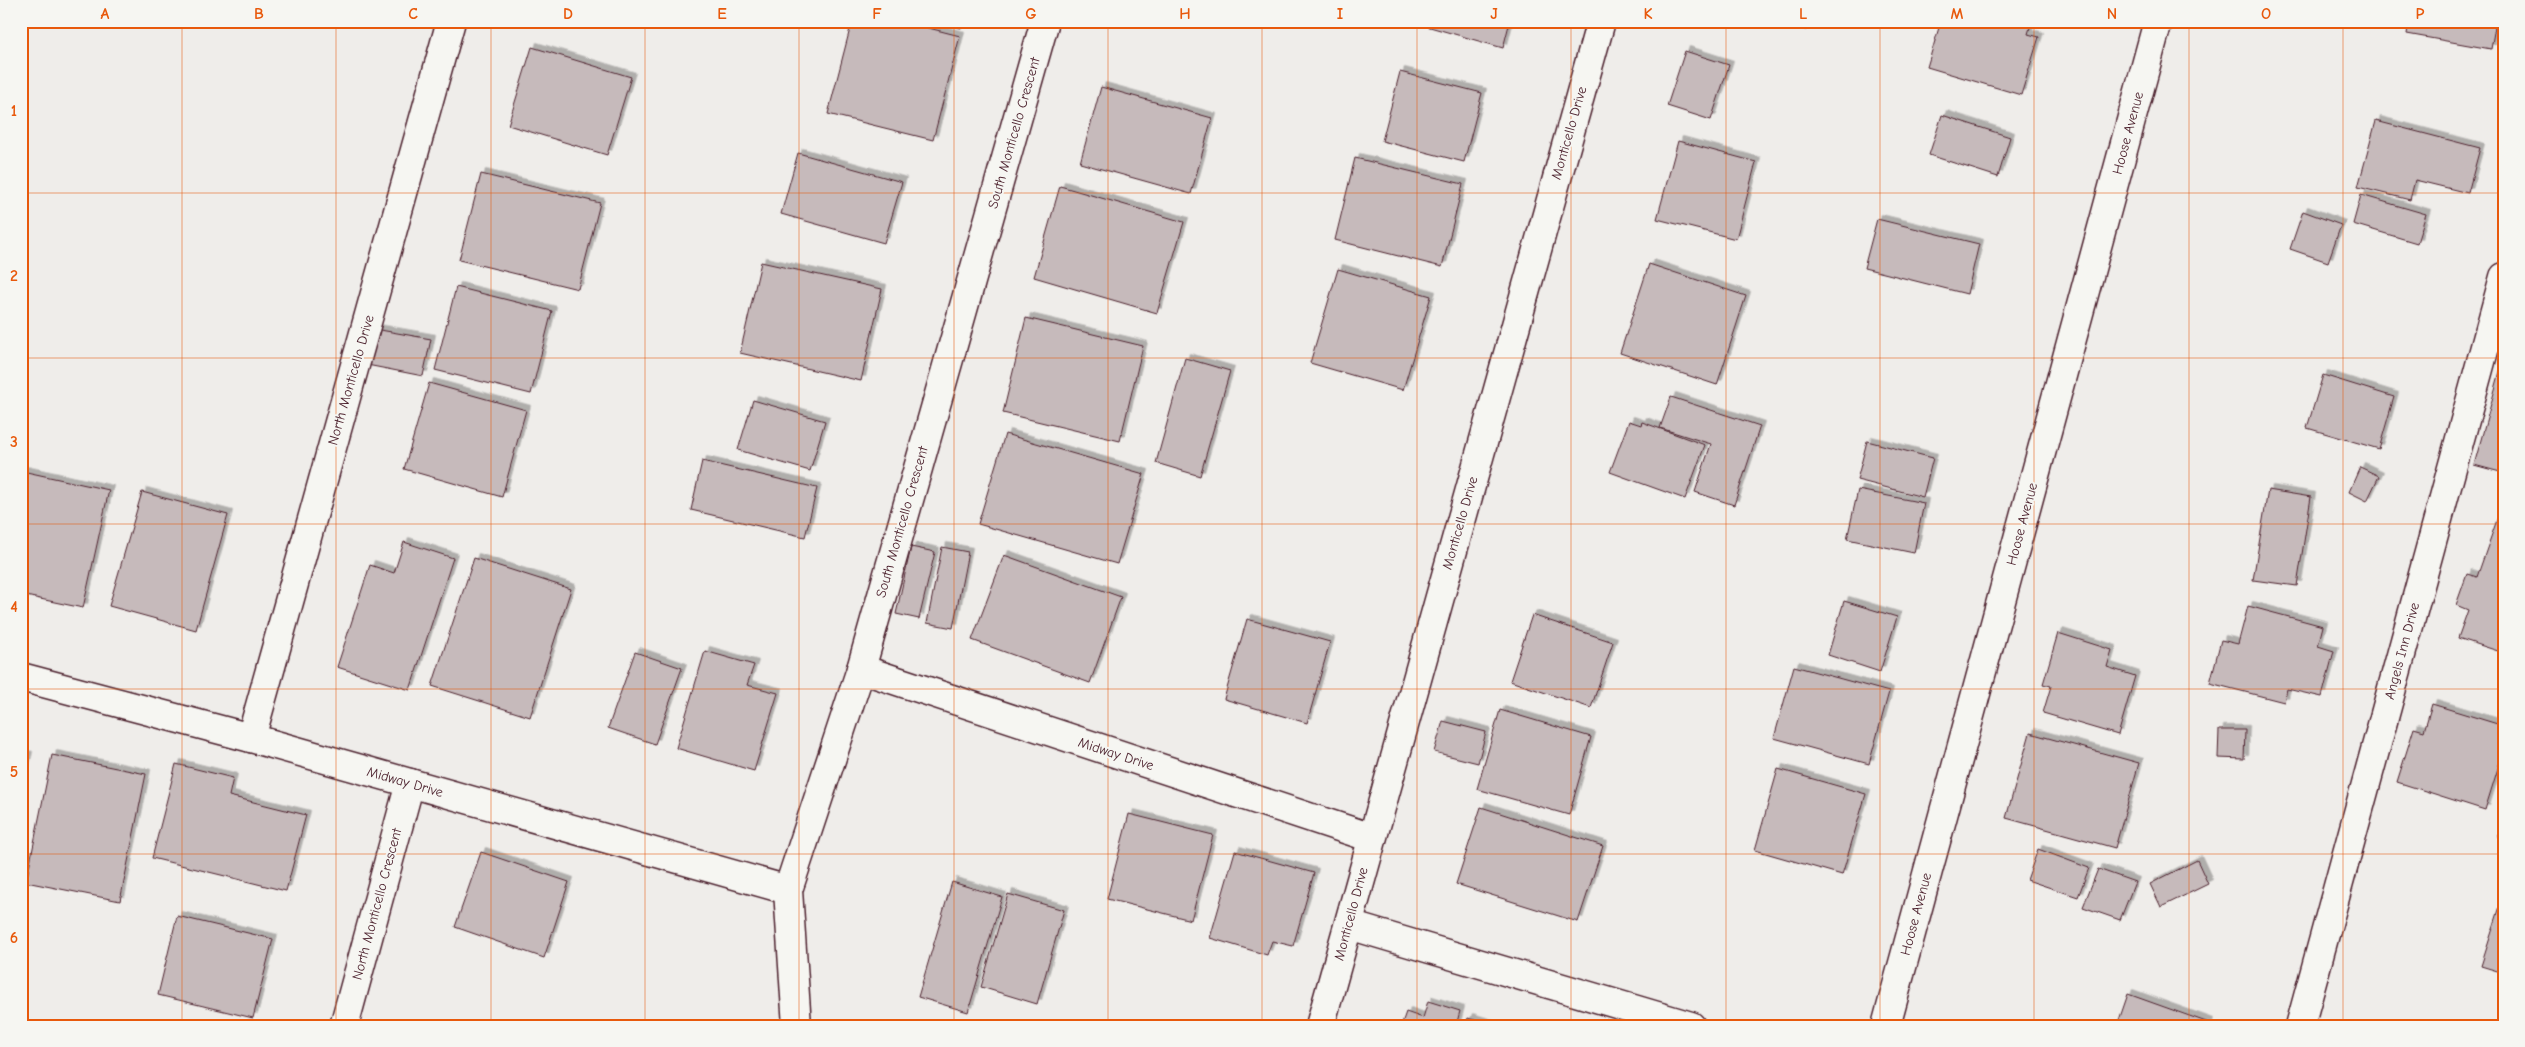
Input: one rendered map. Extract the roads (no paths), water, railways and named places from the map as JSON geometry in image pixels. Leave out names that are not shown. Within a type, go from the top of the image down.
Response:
[{"type":"street","name":"North Monticello Drive","points":[[250,738],[451,21]]},
{"type":"street","name":"South Monticello Crescent","points":[[797,1026],[788,890],[861,669],[1045,21]]},
{"type":"street","name":"Monticello Drive","points":[[1320,1026],[1601,21]]},
{"type":"street","name":"Hoose Avenue","points":[[1886,1026],[2158,21]]},
{"type":"street","name":"Angels Inn Drive","points":[[2300,1026],[2504,277]]},
{"type":"street","name":"Midway Drive","points":[[861,669],[1372,838]]},
{"type":"street","name":"Midway Drive","points":[[21,677],[250,738],[788,890]]},
{"type":"street","name":"North Monticello Crescent","points":[[344,1026],[410,783]]},
{"type":"street","points":[[1349,926],[1691,1026]]}]
